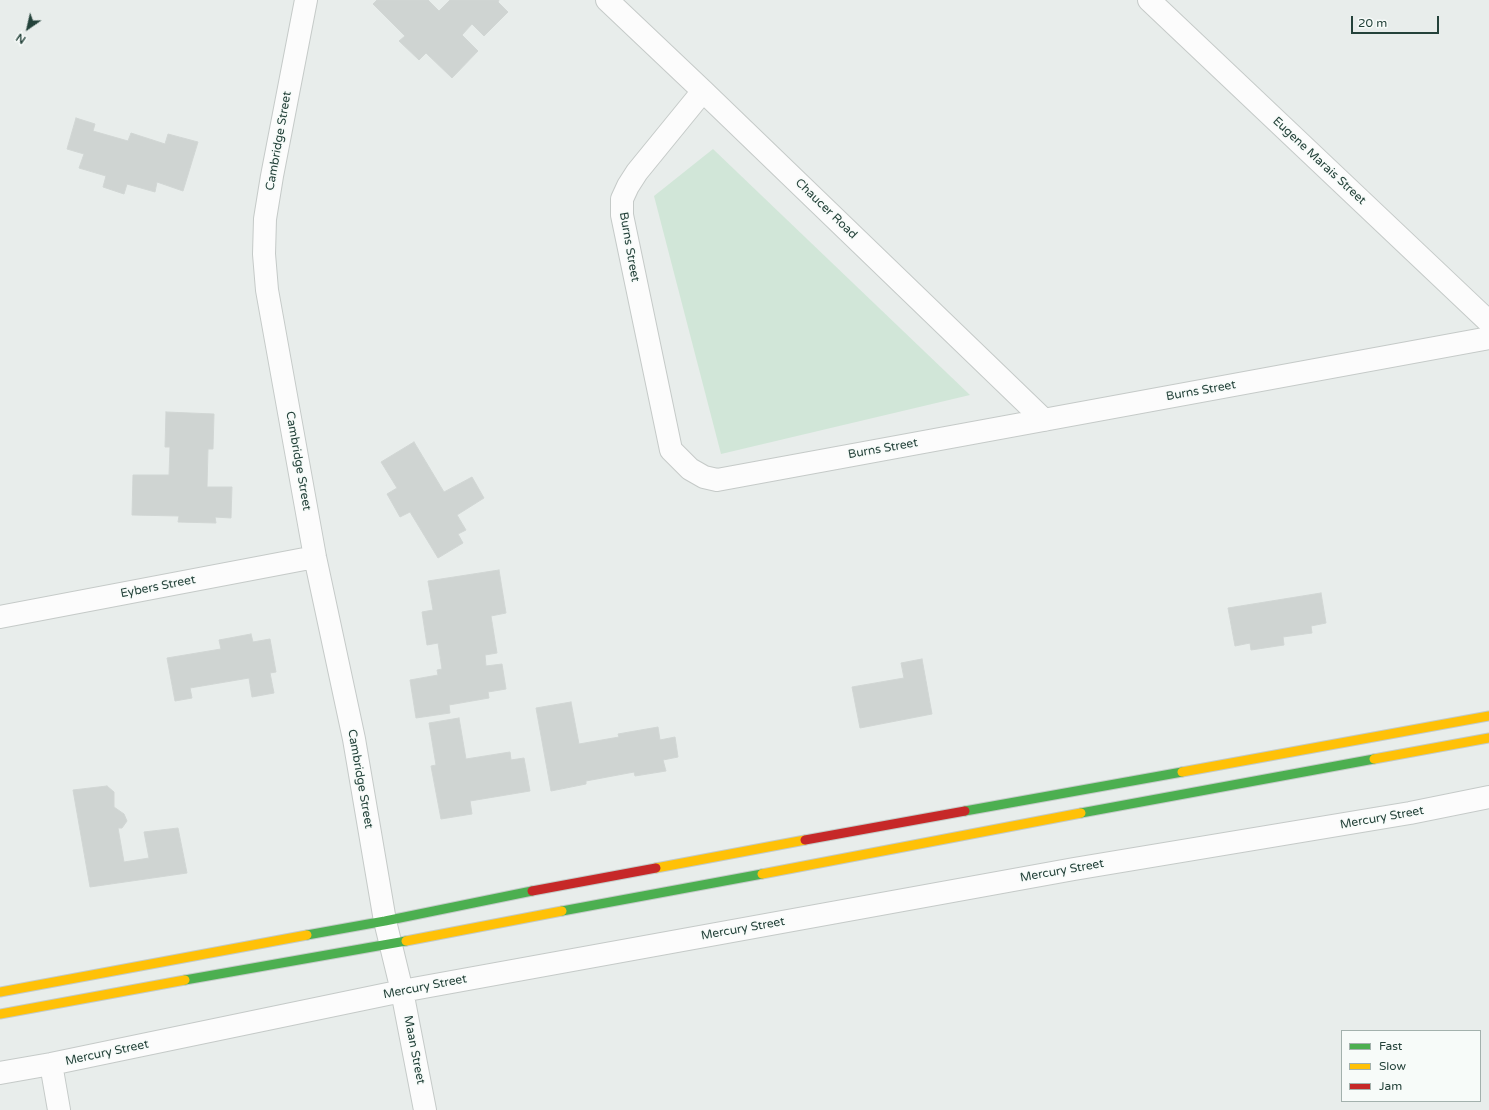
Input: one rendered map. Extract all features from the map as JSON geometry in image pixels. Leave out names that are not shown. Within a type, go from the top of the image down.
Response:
[{"type":"street","name":"Cambridge Street","points":[[306,0],[265,219],[264,254],[267,290],[315,557],[354,739],[385,921],[391,944]]},
{"type":"street","name":"Chaucer Road","points":[[607,0],[1044,420]]},
{"type":"street","name":"Eugene Marais Street","points":[[1149,0],[1489,322]]},
{"type":"street","name":"Burns Street","points":[[703,91],[628,186],[622,199],[622,215],[671,450],[680,461],[704,477],[717,480],[1489,338]]},
{"type":"street","name":"Eybers Street","points":[[0,617],[315,557]]},
{"type":"street","points":[[0,992],[385,921],[605,876],[1489,716]]},
{"type":"street","points":[[0,1014],[183,980],[391,944],[986,831],[1489,738]]},
{"type":"street","name":"Mercury Street","points":[[0,1073],[51,1064],[402,991],[1074,869],[1410,814],[1489,797]]},
{"type":"street","name":"Maan Street","points":[[391,944],[402,991],[425,1110]]},
{"type":"street","points":[[51,1064],[59,1110]]},
{"type":"green space","points":[[713,149],[970,395],[721,454],[654,196]]},
{"type":"building","points":[[377,0],[428,0],[439,11],[450,0],[499,0],[498,2],[508,12],[484,36],[472,24],[462,35],[478,51],[452,78],[426,53],[419,60],[399,41],[405,36],[373,4]]},
{"type":"building","points":[[76,118],[95,124],[93,131],[128,141],[131,133],[165,144],[168,134],[198,142],[183,191],[157,182],[155,192],[127,184],[124,194],[103,187],[106,176],[79,168],[84,154],[67,149]]},
{"type":"building","points":[[166,412],[214,414],[213,449],[208,449],[207,487],[232,487],[231,518],[215,517],[216,523],[178,522],[179,516],[132,515],[133,475],[169,475],[170,447],[165,447]]},
{"type":"building","points":[[414,442],[444,492],[472,477],[484,498],[457,515],[466,530],[458,534],[463,543],[438,558],[410,512],[400,517],[387,494],[397,488],[381,462]]},
{"type":"building","points":[[499,570],[506,613],[491,616],[497,653],[485,655],[486,666],[502,664],[506,689],[488,692],[489,698],[449,705],[450,713],[416,718],[410,680],[438,675],[437,670],[442,669],[438,643],[427,645],[422,612],[433,610],[428,581]]},
{"type":"building","points":[[1321,593],[1326,623],[1311,626],[1312,633],[1283,637],[1284,645],[1251,650],[1250,643],[1235,646],[1228,608]]},
{"type":"building","points":[[251,634],[253,642],[270,639],[276,672],[270,673],[274,693],[252,697],[249,678],[190,688],[192,698],[175,701],[167,658],[221,649],[219,640]]},
{"type":"building","points":[[922,659],[932,714],[860,728],[852,687],[904,678],[901,663]]},
{"type":"building","points":[[571,702],[579,744],[619,737],[618,734],[658,727],[660,740],[675,737],[678,757],[663,760],[666,771],[635,776],[634,772],[586,781],[586,784],[551,791],[536,708]]},
{"type":"building","points":[[459,718],[466,759],[510,752],[511,760],[524,758],[530,791],[470,801],[472,814],[441,819],[431,766],[436,765],[429,723]]},
{"type":"building","points":[[107,786],[114,792],[114,807],[124,814],[127,821],[122,828],[118,828],[124,862],[149,858],[144,832],[178,828],[187,873],[90,887],[73,790]]},
{"type":"traffic: fast","points":[[1081,813],[1374,759]]},
{"type":"traffic: fast","points":[[965,811],[1182,772]]},
{"type":"traffic: fast","points":[[562,911],[762,874]]},
{"type":"traffic: fast","points":[[307,935],[385,921],[532,891]]},
{"type":"traffic: fast","points":[[185,980],[406,941]]},
{"type":"traffic: slow","points":[[1182,772],[1489,716]]},
{"type":"traffic: slow","points":[[1374,759],[1489,738]]},
{"type":"traffic: slow","points":[[762,874],[1081,813]]},
{"type":"traffic: slow","points":[[656,868],[805,840]]},
{"type":"traffic: slow","points":[[406,941],[562,911]]},
{"type":"traffic: slow","points":[[0,992],[307,935]]},
{"type":"traffic: slow","points":[[0,1014],[185,980]]},
{"type":"traffic: jam","points":[[805,840],[965,811]]},
{"type":"traffic: jam","points":[[532,891],[656,868]]}]
